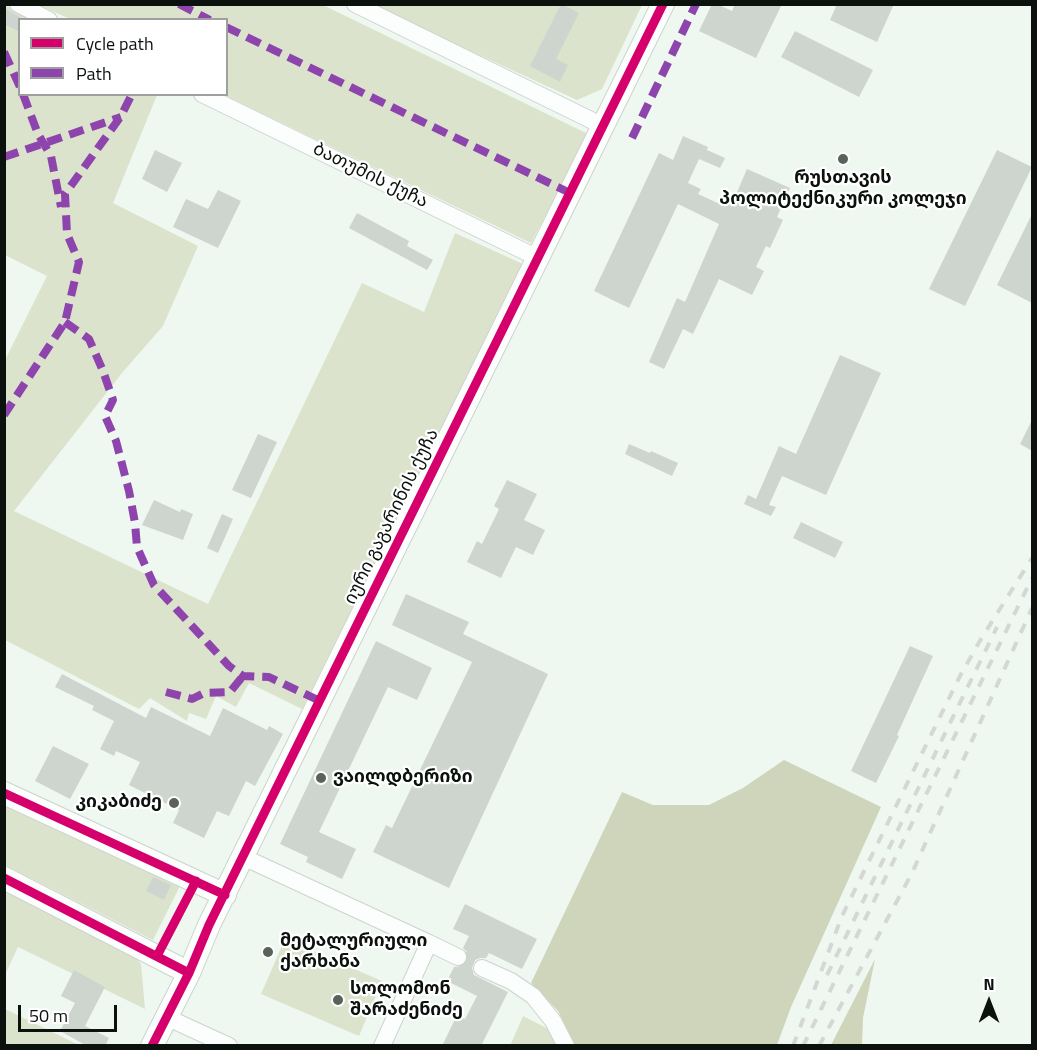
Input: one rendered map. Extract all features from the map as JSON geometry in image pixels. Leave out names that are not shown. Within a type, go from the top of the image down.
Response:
[{"type":"street","points":[[18,4],[45,18]]},
{"type":"street","points":[[355,4],[603,126]]},
{"type":"street","name":"იური გაგარინის ქუჩა","points":[[152,1046],[189,973],[209,925],[663,4]]},
{"type":"street","name":"ბათუმის ქუჩა","points":[[206,96],[538,258]]},
{"type":"street","points":[[4,792],[225,895]]},
{"type":"street","points":[[243,857],[458,957]]},
{"type":"street","points":[[4,878],[189,973]]},
{"type":"street","points":[[382,1046],[429,943]]},
{"type":"street","points":[[482,968],[512,981],[533,996],[553,1021],[566,1046]]},
{"type":"street","points":[[166,1017],[228,1046]]},
{"type":"green space","points":[[5,5],[31,18],[18,18],[18,96],[157,96],[113,203],[198,246],[163,326],[122,373],[14,511],[208,604],[362,283],[424,312],[455,233],[523,264],[302,709],[249,683],[236,707],[216,696],[206,719],[189,713],[187,721],[150,698],[139,709],[5,640],[4,362],[47,276],[5,255]]},
{"type":"green space","points":[[39,5],[323,5],[588,134],[531,243],[226,96],[228,96],[228,18],[68,18]]},
{"type":"green space","points":[[371,5],[642,5],[602,89],[577,100]]},
{"type":"green space","points":[[784,760],[881,807],[791,1007],[777,1045],[574,1045],[558,1011],[531,983],[622,792],[653,805],[709,805],[743,788]]},
{"type":"green space","points":[[4,803],[183,880],[153,940],[5,865]]},
{"type":"green space","points":[[5,889],[131,952],[141,964],[145,1009],[18,947],[5,975]]},
{"type":"green space","points":[[285,939],[382,981],[359,1036],[261,994]]},
{"type":"green space","points":[[875,959],[863,1018],[862,1045],[831,1045]]},
{"type":"green space","points":[[5,1009],[79,1045],[5,1045]]},
{"type":"green space","points":[[523,1016],[556,1033],[561,1045],[510,1046]]},
{"type":"building","points":[[561,4],[579,13],[556,59],[568,65],[560,82],[530,66]]},
{"type":"building","points":[[712,4],[732,11],[735,4],[782,4],[756,58],[699,31]]},
{"type":"building","points":[[837,4],[894,4],[877,42],[830,20]]},
{"type":"building","points":[[4,8],[20,17],[18,18],[18,31],[4,24]]},
{"type":"building","points":[[795,31],[873,70],[859,97],[781,57]]},
{"type":"building","points":[[683,136],[708,147],[707,150],[725,158],[720,168],[699,159],[688,183],[701,189],[698,194],[722,205],[727,194],[735,197],[747,169],[790,188],[777,217],[783,220],[770,248],[766,246],[756,267],[764,271],[752,295],[719,279],[693,334],[683,329],[664,369],[649,362],[677,298],[685,302],[719,224],[678,204],[629,308],[594,291],[659,153],[673,160]]},
{"type":"building","points":[[155,150],[182,163],[167,192],[142,179]]},
{"type":"building","points":[[997,150],[1032,167],[965,306],[929,289]]},
{"type":"building","points":[[218,190],[241,201],[218,248],[173,227],[186,199],[208,209]]},
{"type":"building","points":[[357,213],[409,241],[407,246],[433,260],[427,270],[349,228]]},
{"type":"building","points":[[1032,214],[1032,303],[997,285]]},
{"type":"building","points":[[840,355],[881,373],[826,495],[782,476],[769,505],[776,507],[771,516],[744,504],[748,495],[756,499],[779,446],[796,454]]},
{"type":"building","points":[[1032,420],[1032,451],[1020,444]]},
{"type":"building","points":[[258,434],[277,442],[251,498],[232,490]]},
{"type":"building","points":[[629,444],[678,463],[672,476],[625,454]]},
{"type":"building","points":[[507,480],[537,494],[524,520],[545,530],[533,555],[516,547],[501,578],[467,562],[477,541],[482,544],[499,509],[494,506]]},
{"type":"building","points":[[154,500],[180,512],[181,509],[193,514],[183,540],[142,525]]},
{"type":"building","points":[[222,514],[233,519],[218,553],[207,548]]},
{"type":"building","points":[[801,522],[843,542],[835,558],[793,538]]},
{"type":"building","points":[[406,594],[469,622],[463,634],[548,674],[449,888],[373,852],[386,825],[392,828],[472,662],[392,625]]},
{"type":"building","points":[[376,641],[432,668],[417,700],[388,687],[319,832],[356,849],[342,879],[306,862],[308,857],[280,844]]},
{"type":"building","points":[[910,646],[933,656],[876,783],[851,771]]},
{"type":"building","points":[[62,674],[146,718],[151,707],[210,736],[223,708],[267,730],[269,726],[283,734],[255,786],[246,781],[229,816],[217,811],[204,838],[173,823],[179,810],[129,785],[140,762],[116,751],[114,756],[100,749],[114,721],[92,710],[94,706],[55,687]]},
{"type":"building","points":[[53,746],[89,764],[70,799],[35,781]]},
{"type":"building","points":[[153,877],[171,885],[164,900],[146,891]]},
{"type":"building","points":[[465,904],[537,939],[522,969],[489,953],[486,958],[475,960],[472,968],[474,975],[508,992],[481,1046],[442,1046],[457,1015],[465,1019],[477,996],[447,981],[454,967],[463,966],[468,961],[467,952],[463,948],[469,936],[453,929]]},
{"type":"building","points":[[74,970],[105,987],[85,1026],[109,1038],[105,1046],[87,1046],[60,1031],[75,1003],[61,996]]},
{"type":"tunnel","points":[[458,957],[482,968]]},
{"type":"railway","points":[[793,1046],[842,916],[960,676],[1032,558]]},
{"type":"railway","points":[[803,1046],[1032,578]]},
{"type":"railway","points":[[819,1046],[912,873],[1032,608]]},
{"type":"railway","points":[[827,975],[997,627]]},
{"type":"marked path","points":[[179,4],[206,18]]},
{"type":"marked path","points":[[632,138],[696,4]]},
{"type":"marked path","points":[[228,28],[570,193]]},
{"type":"marked path","points":[[4,52],[18,83]]},
{"type":"marked path","points":[[24,96],[38,134],[51,156],[61,207]]},
{"type":"marked path","points":[[4,415],[65,322],[79,262],[67,234],[65,194],[121,116],[131,96]]},
{"type":"marked path","points":[[4,157],[121,117]]},
{"type":"marked path","points":[[65,322],[89,339],[113,400],[105,416],[116,441],[129,491],[137,547],[154,585],[229,666],[243,676],[269,677],[320,701]]},
{"type":"marked path","points":[[166,692],[192,699],[204,693],[230,692],[243,676]]},
{"type":"cycle path","points":[[152,1046],[189,973],[209,925],[663,4]]},
{"type":"cycle path","points":[[4,793],[225,895]]},
{"type":"cycle path","points":[[4,878],[189,973]]},
{"type":"cycle path","points":[[157,956],[196,881]]},
{"type":"place","name":"რუსთავის პოლიტექნიკური კოლეჯი","points":[[843,159]]},
{"type":"place","name":"ვაილდბერიზი","points":[[321,778]]},
{"type":"place","name":"კიკაბიძე","points":[[174,803]]},
{"type":"place","name":"მეტალურიული ქარხანა","points":[[268,952]]},
{"type":"place","name":"სოლომონ შარაძენიძე","points":[[338,1000]]}]
